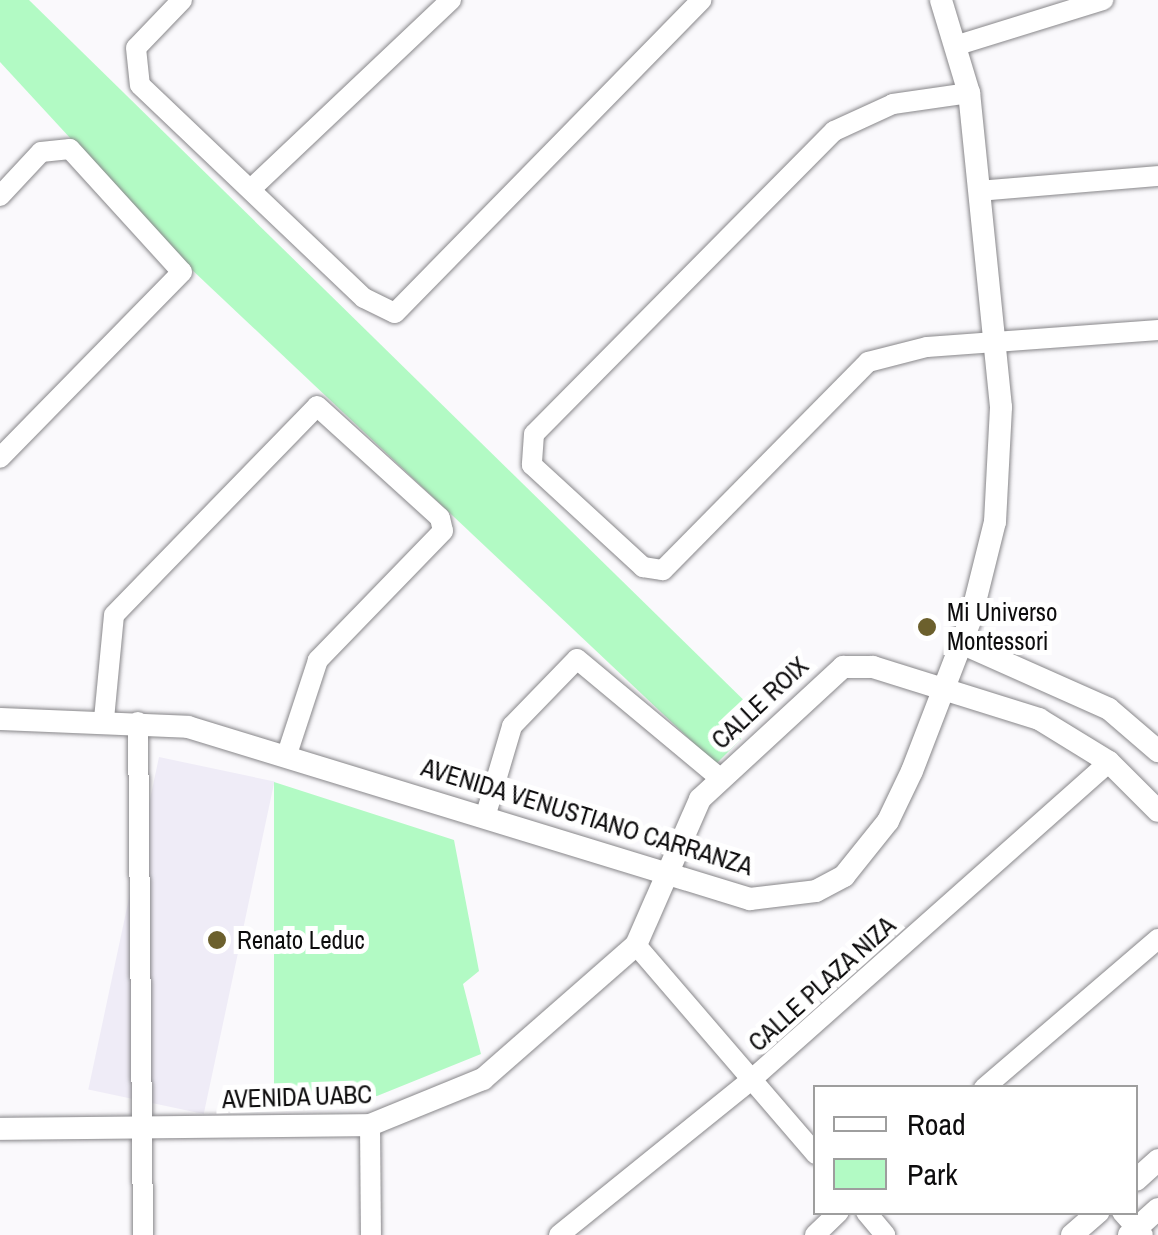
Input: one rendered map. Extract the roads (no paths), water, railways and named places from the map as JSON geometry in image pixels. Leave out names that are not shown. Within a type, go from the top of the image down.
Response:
[{"type":"street","points":[[182,0],[136,48],[140,85],[382,312],[410,306],[702,0]]},
{"type":"street","points":[[252,188],[450,0]]},
{"type":"street","name":"AVENIDA VENUSTIANO CARRANZA","points":[[0,719],[138,722],[288,751],[750,898],[816,891],[844,876],[888,821],[961,644],[995,522],[995,344],[969,93],[961,44],[941,0]]},
{"type":"street","points":[[961,44],[1104,0]]},
{"type":"street","points":[[969,93],[893,104],[834,131],[534,434],[532,464],[643,567],[674,562],[868,362],[995,344],[1158,330]]},
{"type":"street","points":[[0,196],[42,152],[70,150],[176,255],[175,285],[0,458]]},
{"type":"street","points":[[979,192],[1158,176]]},
{"type":"street","points":[[104,719],[114,616],[304,411],[325,408],[440,518],[438,539],[318,660],[288,751]]},
{"type":"street","points":[[961,644],[1109,709],[1158,751]]},
{"type":"street","points":[[486,814],[512,726],[569,662],[591,662],[720,778]]},
{"type":"street","name":"CALLE ROIX","points":[[664,871],[688,816],[720,778],[835,670],[873,666],[1039,719],[1109,762],[1158,811]]},
{"type":"street","points":[[138,722],[143,1235]]},
{"type":"street","name":"CALLE PLAZA NIZA","points":[[559,1235],[752,1080],[1109,762]]},
{"type":"street","name":"AVENIDA UABC","points":[[0,1129],[370,1125],[484,1078],[636,944],[664,871]]},
{"type":"street","points":[[988,1085],[1158,939]]},
{"type":"street","points":[[636,944],[813,1151]]},
{"type":"street","points":[[370,1125],[371,1235]]},
{"type":"street","points":[[1138,1178],[1158,1160]]},
{"type":"street","points":[[1133,1228],[1158,1209]]},
{"type":"street","points":[[815,1235],[836,1215]]},
{"type":"street","points":[[869,1215],[886,1235]]},
{"type":"street","points":[[1072,1235],[1095,1215]]},
{"type":"place","name":"Mi Universo Montessori","points":[[927,627]]},
{"type":"place","name":"Renato Leduc","points":[[217,940]]}]
